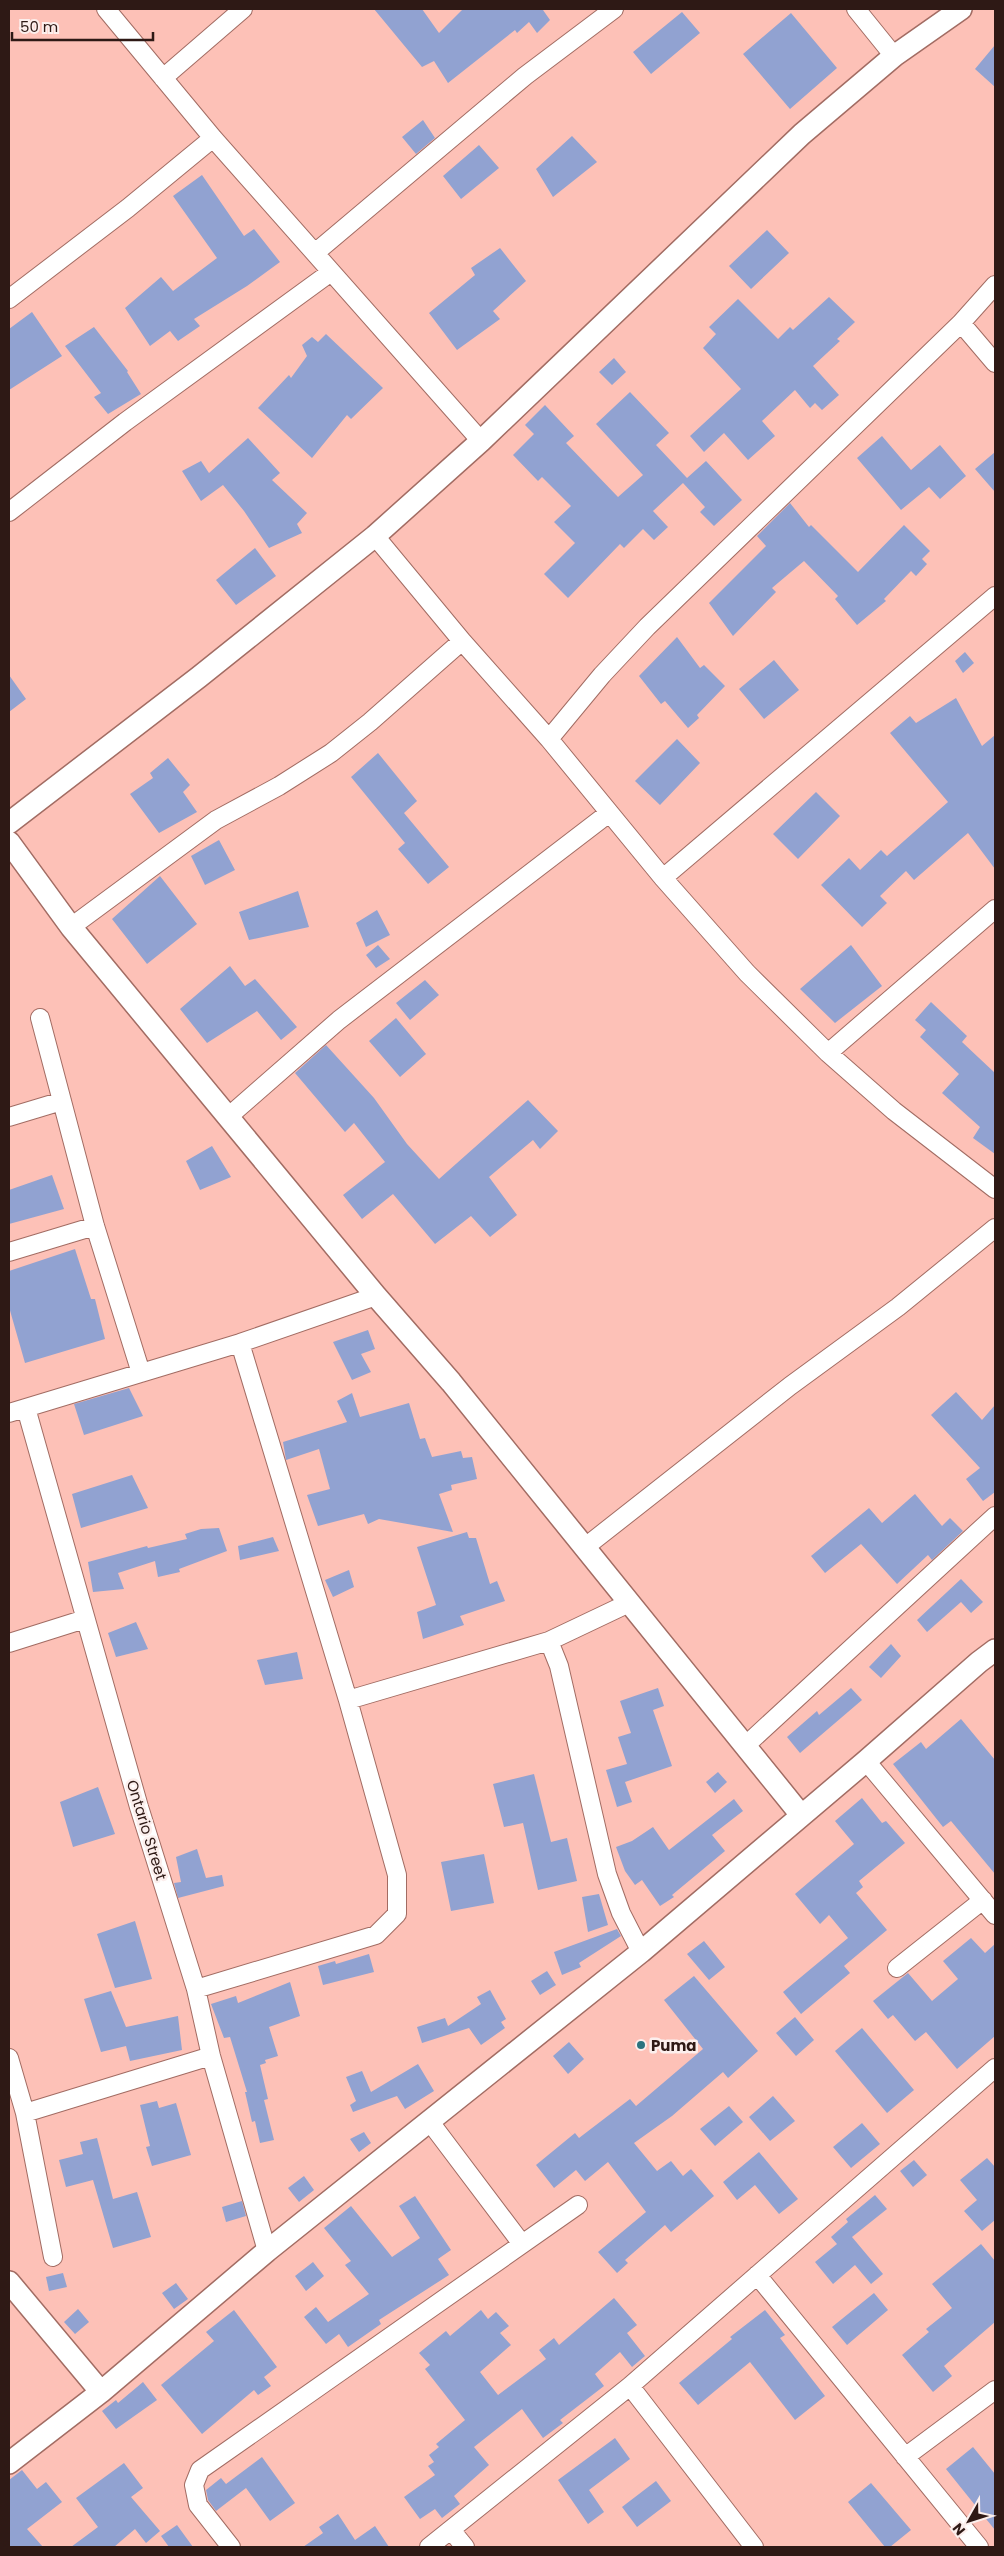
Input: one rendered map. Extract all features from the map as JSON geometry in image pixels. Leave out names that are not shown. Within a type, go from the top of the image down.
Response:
[{"type":"street","points":[[106,9],[213,138],[480,441]]},
{"type":"street","points":[[163,78],[243,9]]},
{"type":"street","points":[[315,253],[525,76],[614,9]]},
{"type":"street","points":[[856,9],[894,56]]},
{"type":"street","points":[[9,823],[199,677],[375,536],[480,441],[802,134],[894,56],[961,9]]},
{"type":"street","points":[[9,299],[128,208],[213,138]]},
{"type":"street","points":[[9,512],[125,422],[331,272]]},
{"type":"street","points":[[549,739],[602,675],[647,627],[961,323],[995,285]]},
{"type":"street","points":[[961,323],[995,363]]},
{"type":"street","points":[[375,536],[462,641],[549,739],[663,878],[722,946],[828,1053],[894,1111],[995,1189]]},
{"type":"street","points":[[663,878],[995,596]]},
{"type":"street","points":[[71,927],[216,820],[279,786],[330,753],[370,722],[462,641]]},
{"type":"street","points":[[228,1117],[339,1020],[609,813]]},
{"type":"street","points":[[9,842],[71,927],[376,1296],[451,1382],[801,1815]]},
{"type":"street","points":[[828,1053],[995,909]]},
{"type":"street","points":[[40,1018],[94,1226],[141,1373]]},
{"type":"street","points":[[9,1117],[62,1101]]},
{"type":"street","points":[[9,1252],[94,1226]]},
{"type":"street","points":[[584,1548],[790,1386],[898,1307],[995,1228]]},
{"type":"street","points":[[9,1413],[240,1343],[376,1296]]},
{"type":"street","points":[[196,1990],[376,1936],[397,1914],[397,1875],[348,1700],[240,1343]]},
{"type":"street","name":"Ontario Street","points":[[26,1408],[139,1807],[196,1990],[211,2056],[267,2251]]},
{"type":"street","points":[[745,1746],[995,1516]]},
{"type":"street","points":[[348,1700],[549,1642],[629,1603]]},
{"type":"street","points":[[9,1643],[85,1619]]},
{"type":"street","points":[[549,1642],[559,1666],[607,1874],[621,1913],[641,1952]]},
{"type":"street","points":[[9,2463],[101,2392],[267,2251],[641,1952],[995,1650]]},
{"type":"street","points":[[866,1761],[995,1915]]},
{"type":"street","points":[[897,1968],[983,1900]]},
{"type":"street","points":[[25,2113],[211,2056]]},
{"type":"street","points":[[9,2058],[25,2113],[53,2257]]},
{"type":"street","points":[[430,2547],[630,2386],[995,2068]]},
{"type":"street","points":[[430,2122],[522,2244]]},
{"type":"street","points":[[232,2547],[198,2506],[194,2485],[200,2470],[578,2205]]},
{"type":"street","points":[[757,2275],[979,2547]]},
{"type":"street","points":[[9,2282],[101,2392]]},
{"type":"street","points":[[630,2386],[754,2547]]},
{"type":"street","points":[[905,2457],[995,2390]]},
{"type":"street","points":[[451,2530],[464,2547]]},
{"type":"building","points":[[374,9],[422,9],[439,33],[463,9],[545,9],[543,10],[550,20],[537,33],[529,22],[517,33],[515,30],[448,83],[434,61],[422,67]]},
{"type":"building","points":[[682,12],[700,33],[651,74],[633,52]]},
{"type":"building","points":[[791,13],[837,68],[790,109],[743,54]]},
{"type":"building","points":[[995,45],[995,87],[975,69]]},
{"type":"building","points":[[423,120],[435,138],[416,154],[402,137]]},
{"type":"building","points":[[572,136],[597,162],[553,197],[536,169]]},
{"type":"building","points":[[479,145],[499,168],[461,199],[443,176]]},
{"type":"building","points":[[202,175],[244,236],[254,229],[280,262],[247,286],[194,319],[200,326],[178,341],[170,331],[150,346],[125,308],[161,277],[173,291],[217,258],[173,196]]},
{"type":"building","points":[[767,230],[789,253],[751,289],[729,266]]},
{"type":"building","points":[[500,248],[526,281],[493,311],[500,319],[457,350],[429,313],[475,275],[471,268]]},
{"type":"building","points":[[829,297],[855,322],[837,339],[840,341],[813,366],[839,395],[822,410],[815,403],[810,408],[795,390],[762,421],[775,436],[748,460],[724,433],[704,452],[690,436],[741,389],[703,348],[716,334],[709,327],[738,299],[778,339],[790,327],[793,330]]},
{"type":"building","points":[[32,312],[62,356],[9,390],[9,329]]},
{"type":"building","points":[[94,327],[128,371],[141,394],[108,414],[94,397],[101,393],[65,346]]},
{"type":"building","points":[[326,334],[383,388],[351,419],[347,415],[312,458],[258,408],[289,375],[291,378],[307,356],[302,345],[312,337],[318,342]]},
{"type":"building","points":[[614,358],[626,372],[612,385],[599,372]]},
{"type":"building","points":[[630,392],[669,433],[656,445],[687,478],[706,461],[742,500],[714,526],[700,512],[705,507],[683,483],[653,511],[668,527],[654,540],[643,529],[624,548],[620,544],[568,598],[544,574],[575,543],[554,522],[571,506],[542,477],[538,481],[513,455],[534,434],[525,425],[545,405],[574,436],[566,443],[618,497],[643,475],[596,424]]},
{"type":"building","points":[[882,436],[911,470],[940,445],[966,476],[940,499],[929,487],[901,510],[857,458]]},
{"type":"building","points":[[248,438],[280,473],[272,480],[307,513],[297,524],[302,533],[269,548],[244,511],[223,485],[201,501],[182,471],[201,461],[209,473]]},
{"type":"building","points":[[995,452],[995,492],[975,469]]},
{"type":"building","points":[[790,503],[809,527],[811,525],[858,572],[904,525],[930,551],[922,559],[927,564],[916,576],[911,571],[884,599],[886,601],[857,625],[835,599],[838,596],[804,561],[772,588],[776,592],[733,636],[709,603],[766,546],[757,536]]},
{"type":"building","points":[[255,548],[276,576],[236,605],[216,580]]},
{"type":"building","points":[[677,637],[700,668],[704,665],[725,686],[697,715],[699,718],[688,728],[665,701],[661,704],[639,676]]},
{"type":"building","points":[[965,652],[974,663],[963,673],[955,661]]},
{"type":"building","points":[[774,660],[799,690],[764,719],[739,689]]},
{"type":"building","points":[[9,675],[26,699],[9,712]]},
{"type":"building","points":[[956,698],[982,746],[995,735],[995,869],[968,833],[914,880],[906,871],[880,896],[887,903],[862,927],[821,885],[849,858],[860,870],[881,850],[887,856],[948,802],[890,733],[910,716],[916,723]]},
{"type":"building","points":[[677,739],[700,763],[660,805],[635,781]]},
{"type":"building","points":[[378,753],[417,801],[404,813],[449,867],[428,884],[398,849],[405,843],[351,777]]},
{"type":"building","points":[[168,758],[190,785],[183,792],[197,812],[159,833],[130,794],[153,778],[150,773]]},
{"type":"building","points":[[816,792],[840,816],[798,859],[773,834]]},
{"type":"building","points":[[219,840],[235,870],[205,885],[191,856]]},
{"type":"building","points":[[160,876],[197,924],[147,964],[112,919]]},
{"type":"building","points":[[298,891],[309,927],[249,940],[239,912]]},
{"type":"building","points":[[377,910],[390,935],[366,947],[356,923]]},
{"type":"building","points":[[378,945],[390,959],[376,968],[366,955]]},
{"type":"building","points":[[851,945],[882,986],[835,1023],[800,989]]},
{"type":"building","points":[[230,966],[245,986],[255,979],[297,1027],[281,1040],[257,1011],[207,1043],[180,1009]]},
{"type":"building","points":[[425,980],[439,995],[410,1020],[396,1003]]},
{"type":"building","points":[[931,1002],[967,1036],[962,1042],[995,1073],[995,1154],[973,1138],[980,1127],[942,1093],[959,1074],[920,1037],[926,1030],[915,1020]]},
{"type":"building","points":[[396,1018],[426,1054],[400,1077],[369,1041]]},
{"type":"building","points":[[326,1045],[374,1098],[407,1144],[439,1179],[528,1100],[558,1131],[540,1149],[533,1140],[489,1177],[517,1215],[490,1237],[471,1216],[435,1244],[393,1194],[362,1219],[343,1195],[385,1162],[354,1123],[345,1132],[295,1073]]},
{"type":"building","points":[[212,1146],[231,1177],[200,1190],[186,1161]]},
{"type":"building","points":[[52,1175],[64,1209],[9,1224],[9,1190]]},
{"type":"building","points":[[75,1249],[91,1299],[95,1299],[105,1339],[25,1363],[9,1307],[9,1271]]},
{"type":"building","points":[[368,1330],[375,1349],[361,1354],[371,1372],[352,1380],[333,1342]]},
{"type":"building","points":[[129,1388],[143,1416],[84,1435],[74,1404]]},
{"type":"building","points":[[956,1392],[982,1420],[995,1405],[995,1492],[983,1501],[966,1479],[980,1468],[931,1415]]},
{"type":"building","points":[[352,1393],[360,1417],[409,1403],[420,1439],[425,1438],[432,1457],[461,1451],[463,1458],[472,1457],[477,1479],[451,1485],[452,1490],[439,1494],[453,1532],[379,1519],[368,1524],[364,1514],[318,1526],[307,1495],[330,1489],[319,1449],[286,1460],[283,1442],[347,1422],[337,1401]]},
{"type":"building","points":[[132,1475],[148,1508],[81,1528],[72,1494]]},
{"type":"building","points":[[915,1494],[942,1526],[950,1518],[963,1531],[932,1560],[928,1555],[897,1584],[861,1544],[825,1573],[811,1556],[869,1508],[882,1523]]},
{"type":"building","points":[[219,1528],[227,1551],[179,1569],[180,1572],[158,1577],[155,1561],[118,1573],[124,1589],[93,1592],[88,1562],[147,1546],[148,1548],[187,1539],[185,1534],[201,1529]]},
{"type":"building","points":[[467,1532],[469,1538],[476,1538],[490,1584],[497,1581],[505,1601],[460,1616],[464,1625],[423,1639],[417,1612],[436,1605],[417,1547]]},
{"type":"building","points":[[273,1537],[279,1551],[240,1560],[238,1546]]},
{"type":"building","points":[[349,1570],[354,1587],[333,1597],[325,1580]]},
{"type":"building","points":[[961,1579],[983,1602],[971,1613],[961,1602],[927,1632],[917,1620]]},
{"type":"building","points":[[136,1622],[148,1649],[116,1657],[108,1633]]},
{"type":"building","points":[[891,1644],[901,1656],[881,1678],[869,1667]]},
{"type":"building","points":[[297,1652],[303,1679],[265,1685],[257,1660]]},
{"type":"building","points":[[658,1688],[664,1706],[653,1710],[672,1766],[625,1782],[632,1802],[617,1807],[606,1770],[627,1764],[618,1737],[631,1733],[620,1701]]},
{"type":"building","points":[[851,1688],[862,1700],[800,1753],[787,1737],[817,1711],[819,1715]]},
{"type":"building","points":[[961,1719],[995,1760],[995,1874],[951,1821],[943,1827],[893,1764],[921,1742],[926,1749]]},
{"type":"building","points":[[718,1772],[727,1782],[715,1793],[706,1782]]},
{"type":"building","points":[[534,1774],[551,1842],[567,1838],[577,1881],[538,1890],[523,1823],[504,1827],[493,1784]]},
{"type":"building","points":[[98,1787],[115,1834],[73,1847],[60,1802]]},
{"type":"building","points":[[862,1798],[882,1823],[886,1821],[905,1843],[859,1881],[863,1887],[856,1893],[887,1930],[844,1966],[850,1973],[801,2014],[783,1992],[848,1938],[829,1915],[820,1924],[795,1894],[854,1844],[835,1821]]},
{"type":"building","points":[[734,1799],[743,1811],[712,1835],[725,1851],[672,1895],[674,1897],[660,1906],[642,1880],[635,1885],[625,1871],[616,1847],[632,1841],[653,1827],[669,1850]]},
{"type":"building","points":[[197,1849],[206,1878],[222,1875],[224,1886],[178,1898],[174,1883],[181,1882],[176,1857]]},
{"type":"building","points":[[484,1854],[494,1903],[451,1911],[441,1862]]},
{"type":"building","points":[[599,1894],[608,1925],[588,1932],[582,1897]]},
{"type":"building","points":[[135,1921],[152,1979],[115,1988],[97,1934]]},
{"type":"building","points":[[617,1929],[621,1936],[579,1963],[581,1967],[562,1975],[554,1952]]},
{"type":"building","points":[[971,1938],[985,1953],[995,1944],[995,2036],[957,2069],[926,2032],[915,2041],[893,2015],[888,2019],[873,2001],[908,1973],[932,2001],[958,1979],[943,1961]]},
{"type":"building","points":[[704,1941],[725,1967],[709,1980],[687,1954]]},
{"type":"building","points":[[369,1954],[374,1972],[323,1985],[318,1966],[335,1961],[336,1964]]},
{"type":"building","points":[[547,1971],[556,1985],[540,1995],[531,1981]]},
{"type":"building","points":[[694,1976],[758,2051],[728,2078],[723,2072],[672,2116],[634,2143],[657,2171],[671,2161],[683,2176],[691,2169],[714,2196],[671,2232],[665,2225],[625,2260],[628,2263],[617,2273],[598,2252],[646,2212],[608,2162],[585,2181],[576,2170],[554,2188],[536,2165],[575,2133],[579,2138],[630,2099],[636,2106],[703,2049],[664,2000]]},
{"type":"building","points":[[290,1982],[300,2016],[269,2027],[278,2056],[265,2060],[266,2063],[260,2065],[268,2099],[264,2100],[274,2140],[260,2143],[255,2121],[252,2122],[245,2092],[247,2092],[230,2037],[224,2038],[211,2004],[236,1996],[238,2003]]},
{"type":"building","points":[[490,1990],[506,2019],[501,2022],[505,2028],[481,2045],[469,2028],[422,2043],[417,2027],[445,2018],[448,2026],[481,2004],[477,1997]]},
{"type":"building","points":[[111,1991],[126,2027],[178,2016],[182,2050],[130,2061],[126,2046],[101,2052],[84,1999]]},
{"type":"building","points":[[795,2017],[814,2040],[796,2056],[776,2033]]},
{"type":"building","points":[[862,2028],[914,2090],[887,2113],[835,2051]]},
{"type":"building","points":[[569,2042],[584,2059],[568,2074],[553,2056]]},
{"type":"building","points":[[418,2064],[434,2091],[405,2109],[397,2096],[353,2112],[350,2105],[356,2101],[346,2077],[362,2071],[371,2092]]},
{"type":"building","points":[[773,2096],[795,2121],[770,2141],[749,2117]]},
{"type":"building","points":[[157,2101],[159,2108],[176,2103],[191,2155],[152,2166],[146,2147],[150,2146],[140,2105]]},
{"type":"building","points":[[729,2106],[743,2122],[715,2146],[700,2129]]},
{"type":"building","points":[[862,2123],[880,2144],[851,2168],[833,2147]]},
{"type":"building","points":[[364,2132],[371,2143],[359,2152],[350,2139]]},
{"type":"building","points":[[97,2138],[113,2199],[137,2192],[151,2237],[113,2248],[93,2180],[66,2187],[59,2160],[83,2154],[80,2142]]},
{"type":"building","points":[[759,2152],[798,2199],[779,2214],[755,2185],[737,2200],[723,2182]]},
{"type":"building","points":[[987,2158],[995,2167],[995,2220],[982,2231],[964,2211],[977,2200],[960,2180]]},
{"type":"building","points":[[914,2160],[927,2175],[913,2187],[900,2171]]},
{"type":"building","points":[[304,2176],[314,2190],[299,2202],[288,2188]]},
{"type":"building","points":[[875,2195],[887,2209],[852,2237],[883,2274],[871,2284],[855,2265],[833,2284],[815,2262],[837,2244],[831,2237],[848,2222],[846,2219]]},
{"type":"building","points":[[415,2196],[451,2250],[438,2259],[449,2275],[379,2320],[381,2324],[348,2347],[339,2334],[326,2344],[304,2317],[316,2307],[328,2322],[369,2294],[345,2265],[351,2261],[324,2228],[351,2206],[392,2257],[420,2238],[399,2206]]},
{"type":"building","points":[[242,2201],[246,2216],[226,2222],[222,2207]]},
{"type":"building","points":[[981,2244],[995,2261],[995,2322],[944,2366],[952,2376],[933,2392],[902,2355],[929,2332],[926,2329],[952,2308],[932,2284]]},
{"type":"building","points":[[313,2262],[324,2276],[306,2291],[295,2276]]},
{"type":"building","points":[[63,2273],[67,2287],[49,2291],[46,2277]]},
{"type":"building","points":[[176,2283],[188,2299],[174,2309],[162,2293]]},
{"type":"building","points":[[874,2293],[888,2310],[847,2345],[832,2327]]},
{"type":"building","points":[[614,2298],[637,2325],[627,2333],[645,2356],[632,2367],[620,2352],[595,2374],[604,2386],[560,2420],[563,2423],[543,2438],[522,2409],[474,2447],[489,2465],[454,2496],[460,2504],[442,2518],[435,2509],[420,2519],[404,2497],[435,2475],[428,2466],[434,2462],[429,2455],[439,2447],[436,2444],[465,2420],[425,2369],[430,2365],[419,2353],[446,2331],[450,2336],[481,2310],[488,2319],[496,2312],[509,2326],[500,2333],[511,2345],[480,2372],[498,2395],[546,2359],[539,2350],[554,2338],[559,2345]]},
{"type":"building","points":[[78,2309],[89,2322],[75,2334],[64,2322]]},
{"type":"building","points":[[234,2310],[277,2367],[264,2377],[271,2386],[258,2395],[254,2390],[202,2434],[161,2385],[214,2341],[206,2332]]},
{"type":"building","points":[[765,2310],[785,2335],[780,2338],[825,2396],[795,2420],[750,2362],[698,2405],[679,2383],[732,2339],[730,2337]]},
{"type":"building","points":[[143,2382],[157,2400],[116,2429],[102,2411],[116,2400],[118,2403]]},
{"type":"building","points":[[615,2438],[630,2459],[589,2490],[604,2512],[588,2524],[558,2480]]},
{"type":"building","points":[[973,2447],[995,2474],[995,2530],[946,2469]]},
{"type":"building","points":[[262,2457],[295,2503],[270,2521],[246,2488],[216,2511],[208,2500],[206,2490],[221,2478],[226,2484]]},
{"type":"building","points":[[124,2463],[143,2488],[131,2497],[160,2531],[146,2543],[135,2529],[114,2547],[71,2547],[98,2527],[76,2498]]},
{"type":"building","points":[[22,2470],[37,2489],[46,2482],[62,2502],[27,2529],[43,2547],[9,2547],[9,2480]]},
{"type":"building","points":[[656,2481],[671,2501],[637,2527],[622,2507]]},
{"type":"building","points":[[871,2483],[911,2530],[890,2547],[885,2547],[848,2502]]},
{"type":"building","points":[[338,2514],[355,2540],[375,2526],[389,2547],[303,2547],[323,2533],[319,2527]]},
{"type":"building","points":[[177,2525],[193,2547],[169,2547],[161,2536]]},
{"type":"place","name":"Puma","points":[[641,2045]]}]
